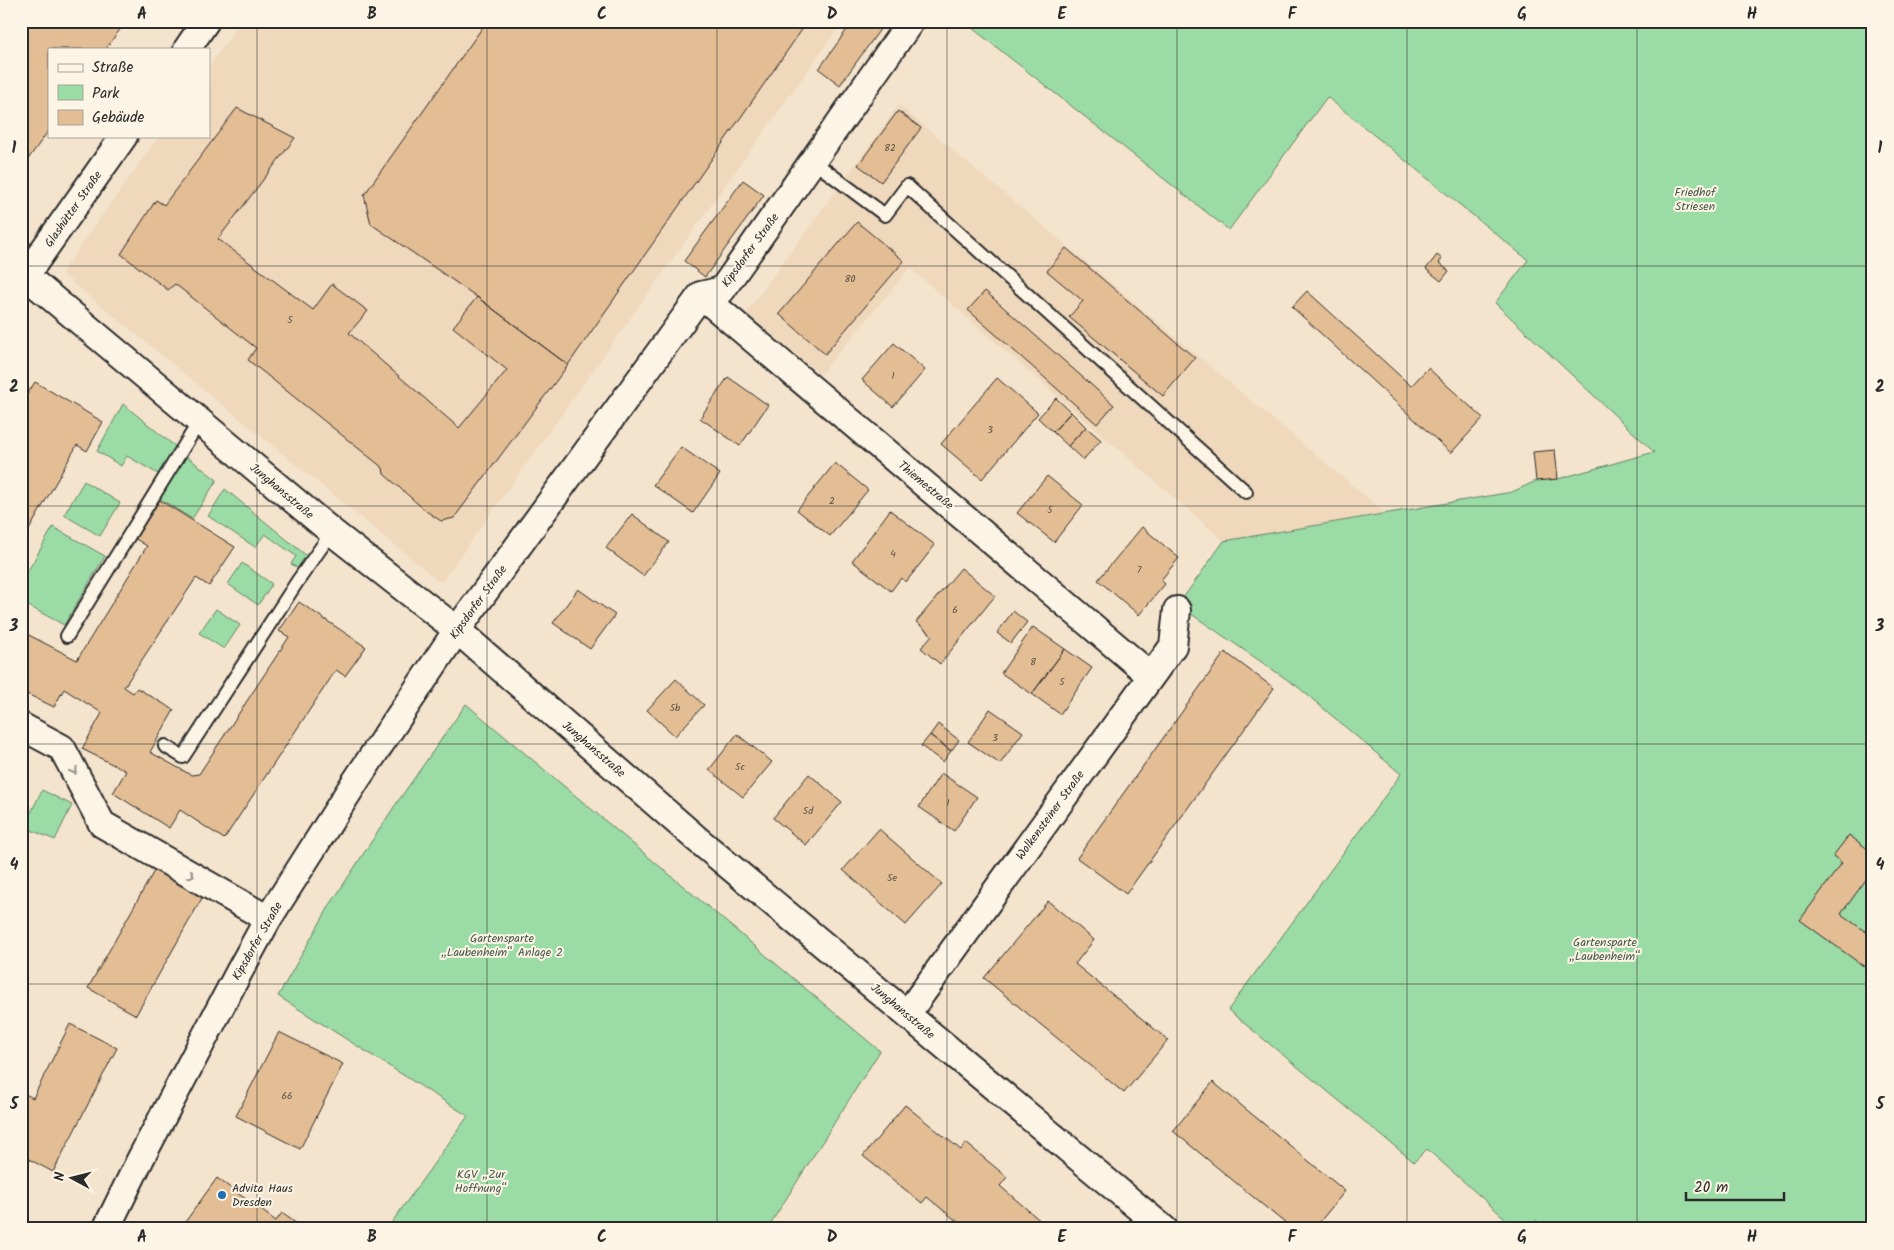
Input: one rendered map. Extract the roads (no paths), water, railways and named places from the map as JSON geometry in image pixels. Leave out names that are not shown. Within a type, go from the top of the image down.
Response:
[{"type":"street","points":[[188,48],[206,21]]},
{"type":"street","name":"Kipsdorfer Straße","points":[[106,1229],[186,1071],[268,919],[355,782],[457,630],[702,295],[722,290],[814,162],[911,21]]},
{"type":"street","name":"Glashütter Straße","points":[[23,277],[123,138]]},
{"type":"street","name":"Junghansstraße","points":[[23,277],[140,370],[199,422],[332,532],[457,630],[698,840],[1164,1229]]},
{"type":"street","name":"Thiemestraße","points":[[702,295],[1151,676]]},
{"type":"street","name":"Wolkensteiner Straße","points":[[907,1014],[1173,646],[1178,610]]},
{"type":"street","points":[[21,726],[62,748],[102,824],[268,919]]},
{"type":"lane","points":[[814,162],[885,215],[907,186],[1246,492]]},
{"type":"lane","points":[[67,636],[199,422]]},
{"type":"lane","points":[[165,746],[183,758],[297,582],[332,532]]},
{"type":"place","name":"Advita Haus Dresden","points":[[222,1195]]},
{"type":"park label","name":"Friedhof Striesen","points":[[1695,199]]},
{"type":"park label","name":"Gartensparte „Laubenheim“ Anlage 2","points":[[502,945]]},
{"type":"park label","name":"Gartensparte „Laubenheim“","points":[[1605,949]]},
{"type":"park label","name":"KGV „Zur Hoffnung“","points":[[481,1181]]}]
